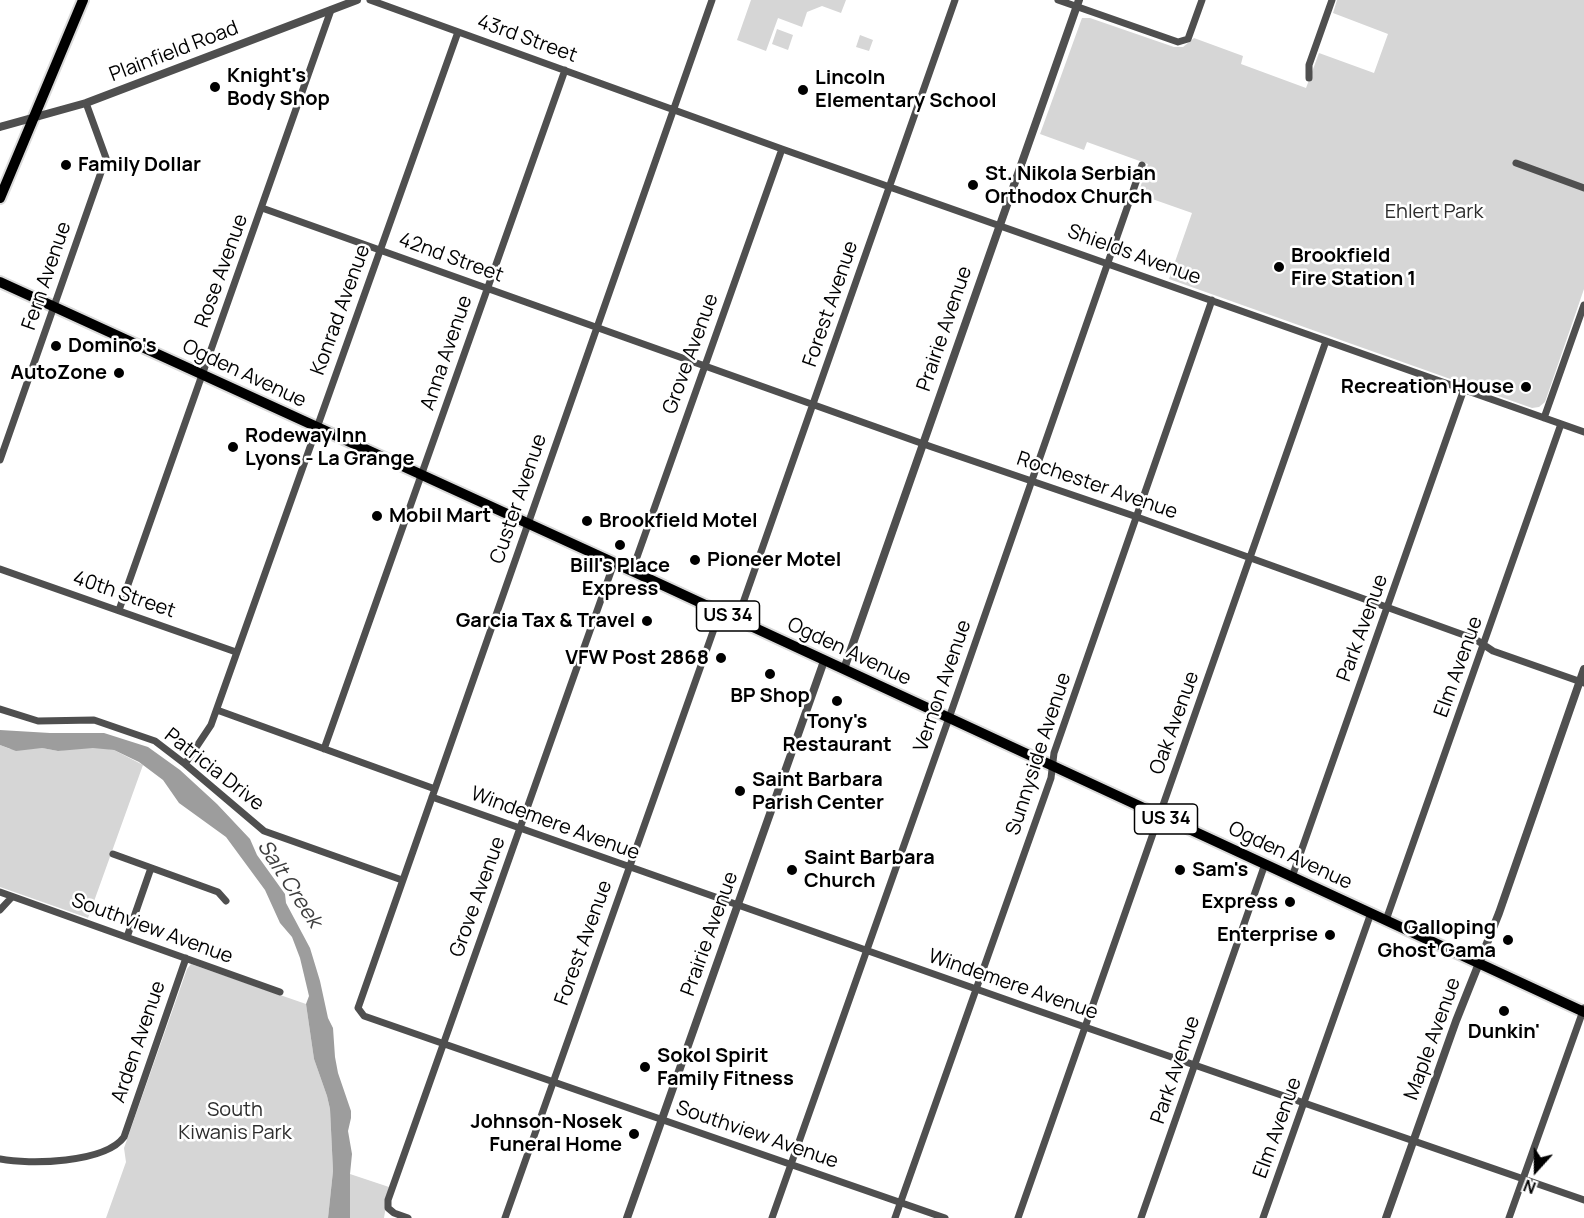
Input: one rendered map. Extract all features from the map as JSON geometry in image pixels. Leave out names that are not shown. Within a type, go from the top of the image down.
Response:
[{"type":"main road","points":[[0,198],[83,0]]},
{"type":"main road","name":"Ogden Avenue","points":[[0,282],[527,525],[633,571],[1478,964],[1584,1010]]},
{"type":"street","name":"Plainfield Road","points":[[0,127],[86,103],[357,0]]},
{"type":"street","name":"43rd Street","points":[[370,0],[674,109]]},
{"type":"street","name":"Custer Avenue","points":[[358,1008],[712,0]]},
{"type":"street","name":"Forest Avenue","points":[[737,620],[956,0]]},
{"type":"street","points":[[1058,0],[1078,3],[1173,41],[1184,42],[1190,35],[1202,0]]},
{"type":"street","points":[[1309,78],[1309,65],[1332,0]]},
{"type":"street","name":"Prairie Avenue","points":[[843,669],[1078,3]]},
{"type":"street","name":"Rose Avenue","points":[[118,610],[331,10]]},
{"type":"street","name":"Konrad Avenue","points":[[185,764],[211,725],[217,710],[458,32]]},
{"type":"street","name":"Anna Avenue","points":[[324,749],[565,70]]},
{"type":"street","name":"Fern Avenue","points":[[0,460],[106,158],[86,103]]},
{"type":"street","name":"Shields Avenue","points":[[674,109],[1584,432]]},
{"type":"street","name":"Grove Avenue","points":[[633,571],[782,149]]},
{"type":"street","points":[[1516,163],[1584,188]]},
{"type":"street","name":"Vernon Avenue","points":[[772,1218],[1142,165]]},
{"type":"street","name":"42nd Street","points":[[262,208],[596,327]]},
{"type":"street","name":"Sunnyside Avenue","points":[[895,1218],[1051,778],[1054,753],[1212,300]]},
{"type":"street","points":[[1544,418],[1584,306]]},
{"type":"street","name":"Rochester Avenue","points":[[596,327],[923,444],[1251,557],[1475,639],[1493,651],[1582,683]]},
{"type":"street","name":"Oak Avenue","points":[[1018,1218],[1326,341]]},
{"type":"street","name":"Park Avenue","points":[[1292,877],[1464,389]]},
{"type":"street","name":"Elm Avenue","points":[[1386,920],[1561,424]]},
{"type":"street","name":"Grove Avenue","points":[[408,1218],[387,1208],[388,1200],[614,563]]},
{"type":"street","name":"40th Street","points":[[0,569],[236,652]]},
{"type":"street","name":"Forest Avenue","points":[[505,1218],[720,612]]},
{"type":"street","name":"Prairie Avenue","points":[[627,1218],[824,660]]},
{"type":"street","name":"Maple Avenue","points":[[1386,1218],[1456,1020],[1498,914],[1582,683],[1584,669]]},
{"type":"street","name":"Patricia Drive","points":[[0,709],[38,721],[94,720],[155,741],[264,831],[402,880]]},
{"type":"street","points":[[217,710],[435,789]]},
{"type":"street","name":"Windemere Avenue","points":[[432,797],[737,906],[1584,1200]]},
{"type":"street","points":[[113,854],[218,892],[226,901]]},
{"type":"street","name":"Park Avenue","points":[[1141,1218],[1265,864]]},
{"type":"street","points":[[127,937],[151,868]]},
{"type":"street","name":"Southview Avenue","points":[[0,892],[280,992]]},
{"type":"street","points":[[0,910],[12,897]]},
{"type":"street","name":"Elm Avenue","points":[[1263,1218],[1371,913]]},
{"type":"street","name":"Arden Avenue","points":[[0,1159],[36,1162],[79,1157],[112,1148],[124,1137],[186,958]]},
{"type":"street","name":"Southview Avenue","points":[[358,1008],[364,1016],[945,1218]]},
{"type":"street","points":[[1509,1218],[1584,1010]]},
{"type":"green space","points":[[751,0],[846,0],[841,13],[822,6],[807,12],[802,27],[778,18],[766,51],[737,40]]},
{"type":"green space","name":"Ehlert Park","points":[[1337,0],[1584,0],[1584,289],[1545,402],[1539,407],[1532,408],[1169,279],[1192,213],[1138,194],[1148,164],[1087,142],[1084,150],[1040,134],[1082,18],[1090,18],[1174,47],[1183,47],[1194,38],[1243,56],[1241,64],[1306,88],[1319,53],[1374,73],[1388,34],[1333,13]]},
{"type":"green space","points":[[777,29],[793,35],[788,50],[772,44]]},
{"type":"green space","points":[[860,35],[873,40],[869,51],[856,47]]},
{"type":"green space","points":[[0,745],[10,749],[42,748],[58,751],[75,748],[103,748],[114,750],[143,765],[88,918],[0,887]]},
{"type":"green space","name":"South Kiwanis Park","points":[[191,964],[306,1004],[314,1059],[330,1109],[333,1171],[328,1218],[106,1218],[126,1162],[124,1148],[187,969]]},
{"type":"green space","points":[[350,1174],[389,1187],[384,1218],[350,1218]]},
{"type":"shaded area","name":"Salt Creek","points":[[0,730],[104,733],[148,747],[180,770],[250,839],[257,855],[285,894],[286,903],[310,948],[328,1018],[333,1028],[338,1073],[351,1111],[348,1131],[352,1154],[350,1218],[328,1218],[333,1171],[330,1109],[314,1059],[306,1004],[309,996],[300,958],[292,937],[280,923],[265,890],[226,837],[179,803],[163,780],[139,762],[114,750],[93,748],[58,751],[42,748],[16,751],[0,745]]},
{"type":"place","name":"Knight's Body Shop","points":[[215,87]]},
{"type":"place","name":"Lincoln Elementary School","points":[[803,90]]},
{"type":"place","name":"Family Dollar","points":[[66,165]]},
{"type":"place","name":"St. Nikola Serbian Orthodox Church","points":[[973,185]]},
{"type":"place","name":"Brookfield Fire Station 1","points":[[1279,267]]},
{"type":"place","name":"Domino's","points":[[56,346]]},
{"type":"place","name":"AutoZone","points":[[119,373]]},
{"type":"place","name":"Recreation House","points":[[1526,387]]},
{"type":"place","name":"Rodeway Inn Lyons - La Grange","points":[[233,447]]},
{"type":"place","name":"Mobil Mart","points":[[377,516]]},
{"type":"place","name":"Brookfield Motel","points":[[587,521]]},
{"type":"place","name":"Bill's Place Express","points":[[620,545]]},
{"type":"place","name":"Pioneer Motel","points":[[695,560]]},
{"type":"place","name":"Garcia Tax & Travel","points":[[647,621]]},
{"type":"place","name":"VFW Post 2868","points":[[721,658]]},
{"type":"place","name":"BP Shop","points":[[770,674]]},
{"type":"place","name":"Tony's Restaurant","points":[[837,701]]},
{"type":"place","name":"Saint Barbara Parish Center","points":[[740,791]]},
{"type":"place","name":"Saint Barbara Church","points":[[792,870]]},
{"type":"place","name":"Sam's","points":[[1180,870]]},
{"type":"place","name":"Express","points":[[1290,902]]},
{"type":"place","name":"Enterprise","points":[[1330,935]]},
{"type":"place","name":"Galloping Ghost Gama","points":[[1508,940]]},
{"type":"place","name":"Dunkin'","points":[[1504,1011]]},
{"type":"place","name":"Sokol Spirit Family Fitness","points":[[645,1067]]},
{"type":"place","name":"Johnson-Nosek Funeral Home","points":[[634,1134]]}]
